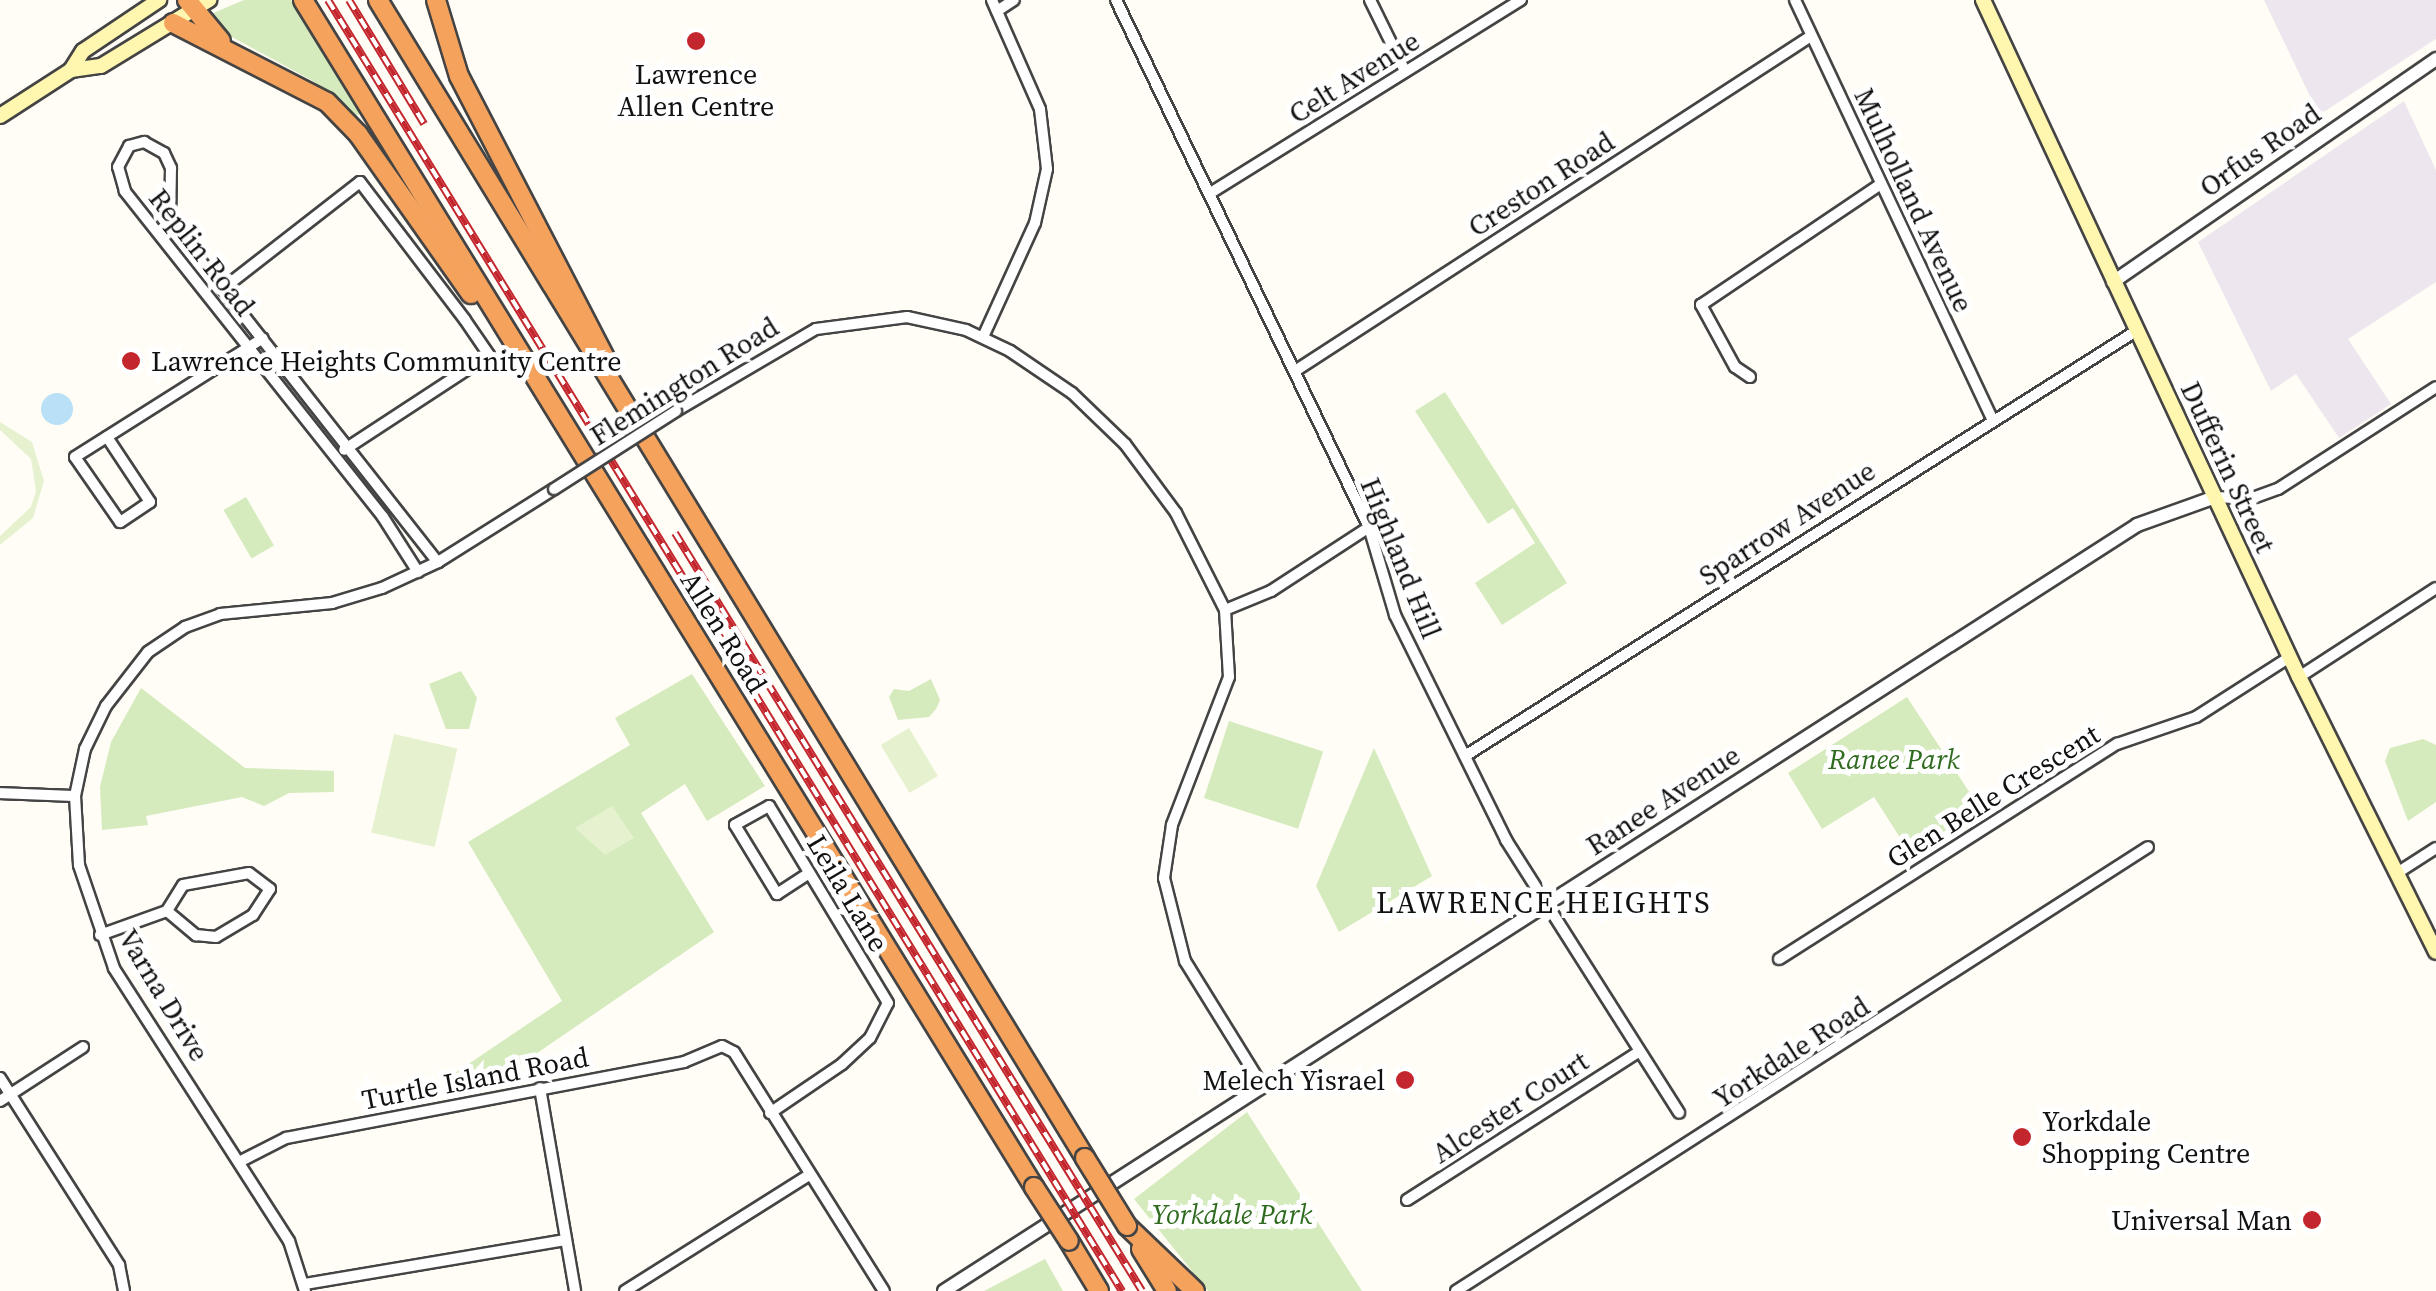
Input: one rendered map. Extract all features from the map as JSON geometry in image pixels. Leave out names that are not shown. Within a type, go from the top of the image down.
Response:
[{"type":"highway","name":"Allen Road","points":[[303,0],[1099,1291]]},
{"type":"highway","name":"Allen Road","points":[[378,0],[613,393],[1167,1291]]},
{"type":"highway","points":[[436,0],[459,76],[615,376],[613,393]]},
{"type":"highway","points":[[196,3],[229,48]]},
{"type":"highway","points":[[173,23],[229,48],[327,102],[358,134],[564,425]]},
{"type":"highway","points":[[1128,1226],[1195,1291]]},
{"type":"highway","points":[[1069,1241],[1087,1291]]},
{"type":"main road","points":[[72,70],[84,50],[159,0]]},
{"type":"main road","name":"Dufferin Street","points":[[1983,0],[2299,676],[2436,952]]},
{"type":"main road","points":[[0,116],[72,70],[101,66],[173,23],[196,3]]},
{"type":"street","points":[[984,337],[1035,223],[1048,169],[1040,109],[994,5],[1014,0]]},
{"type":"street","name":"Highland Hill","points":[[1116,0],[1212,192],[1368,528],[1395,615],[1464,756],[1547,904],[1679,1113]]},
{"type":"street","points":[[1370,0],[1405,71]]},
{"type":"street","name":"Celt Avenue","points":[[1212,192],[1520,0]]},
{"type":"street","name":"Mulholland Avenue","points":[[1795,0],[1992,419]]},
{"type":"street","name":"Creston Road","points":[[1295,371],[1811,36]]},
{"type":"street","name":"Orfus Road","points":[[2113,282],[2436,59]]},
{"type":"street","name":"Replin Road","points":[[418,572],[335,456],[125,191],[118,167],[130,146],[144,142],[164,153],[171,168],[170,222],[438,562]]},
{"type":"street","points":[[225,288],[360,182],[488,355],[335,456]]},
{"type":"street","points":[[1750,377],[1734,367],[1700,305],[1881,184]]},
{"type":"street","name":"Flemington Road","points":[[75,796],[86,749],[106,706],[162,642],[220,614],[332,603],[418,572],[780,346],[833,324],[907,317],[984,337],[1062,385],[1125,444],[1189,533],[1226,610],[1229,677],[1172,825],[1164,878],[1173,934],[1185,961],[1262,1085]]},
{"type":"street","name":"Sparrow Avenue","points":[[1464,756],[2136,331]]},
{"type":"street","points":[[107,437],[150,502],[120,522],[75,456],[263,338]]},
{"type":"street","points":[[2215,497],[2250,499],[2278,489],[2436,387]]},
{"type":"street","name":"Ranee Avenue","points":[[944,1291],[2137,524],[2215,497]]},
{"type":"street","points":[[1226,610],[1271,590],[1368,528]]},
{"type":"street","points":[[2299,676],[2436,588]]},
{"type":"street","name":"Glen Belle Crescent","points":[[1779,958],[2117,744],[2196,716],[2290,657]]},
{"type":"street","points":[[0,792],[75,796]]},
{"type":"street","name":"Varna Drive","points":[[75,796],[80,865],[114,968],[298,1258],[305,1288]]},
{"type":"street","name":"Leila Lane","points":[[770,1113],[870,1038],[888,1003],[769,806],[736,825],[777,894],[809,873]]},
{"type":"street","name":"Yorkdale Road","points":[[1456,1291],[2148,847]]},
{"type":"street","points":[[2393,866],[2436,848]]},
{"type":"street","points":[[100,934],[167,911],[183,885],[249,873],[270,890],[253,915],[216,937],[196,935],[167,911]]},
{"type":"street","name":"Turtle Island Road","points":[[238,1162],[286,1138],[684,1062],[722,1046],[734,1052],[770,1113]]},
{"type":"street","points":[[5,1098],[83,1047]]},
{"type":"street","name":"Alcester Court","points":[[1406,1200],[1638,1052]]},
{"type":"street","points":[[0,1078],[5,1098],[119,1265],[124,1291]]},
{"type":"street","points":[[540,1088],[575,1291]]},
{"type":"street","points":[[770,1113],[884,1291]]},
{"type":"street","points":[[625,1291],[809,1175]]},
{"type":"street","points":[[305,1288],[565,1240]]},
{"type":"shaded area","points":[[2264,0],[2436,0],[2436,39],[2319,115]]},
{"type":"shaded area","points":[[2404,101],[2436,170],[2436,282],[2348,339],[2391,404],[2339,438],[2296,374],[2271,391],[2198,242]]},
{"type":"green space","points":[[244,0],[291,0],[363,113],[354,116],[313,81],[219,30],[211,14]]},
{"type":"green space","points":[[1445,392],[1567,583],[1502,625],[1475,583],[1535,543],[1513,508],[1488,524],[1415,411]]},
{"type":"green space","points":[[0,422],[32,442],[44,481],[33,518],[0,545],[0,536],[31,507],[36,491],[31,459],[0,430]]},
{"type":"green space","points":[[246,497],[274,545],[251,558],[223,510]]},
{"type":"green space","points":[[461,671],[477,698],[469,729],[446,729],[429,684]]},
{"type":"green space","points":[[692,674],[765,786],[707,821],[685,784],[641,813],[714,932],[505,1075],[452,1075],[562,1001],[468,842],[630,745],[615,718]]},
{"type":"green space","points":[[931,679],[940,700],[936,709],[929,717],[898,720],[889,697],[894,689],[909,691]]},
{"type":"green space","points":[[141,688],[245,768],[334,771],[334,792],[289,793],[264,806],[242,797],[146,816],[148,825],[102,830],[100,787],[111,742]]},
{"type":"green space","name":"Ranee Park","points":[[1907,697],[1985,816],[1915,861],[1874,797],[1822,829],[1788,773]]},
{"type":"green space","points":[[1229,721],[1323,752],[1298,829],[1204,798]]},
{"type":"green space","points":[[909,728],[938,776],[910,793],[881,745]]},
{"type":"green space","points":[[394,734],[457,749],[435,847],[371,832]]},
{"type":"green space","points":[[2423,739],[2436,745],[2436,802],[2408,821],[2385,761],[2390,748]]},
{"type":"green space","points":[[1374,748],[1432,876],[1339,932],[1316,886]]},
{"type":"green space","points":[[612,806],[634,838],[605,855],[575,828]]},
{"type":"green space","name":"Yorkdale Park","points":[[1247,1112],[1362,1291],[1208,1291],[1134,1199]]},
{"type":"green space","points":[[1045,1259],[1063,1291],[984,1291]]},
{"type":"water","points":[[57,393],[69,397],[73,409],[69,421],[57,425],[45,421],[41,409],[45,397]]},
{"type":"railway","points":[[328,0],[1122,1291]]},
{"type":"railway","points":[[349,0],[424,124]]},
{"type":"railway","points":[[675,533],[1142,1291]]},
{"type":"place","name":"Lawrence Allen Centre","points":[[696,41]]},
{"type":"place","name":"Lawrence Heights Community Centre","points":[[131,361]]},
{"type":"place","name":"Melech Yisrael","points":[[1405,1080]]},
{"type":"place","name":"Yorkdale Shopping Centre","points":[[2022,1137]]},
{"type":"place","name":"Universal Man","points":[[2312,1220]]},
{"type":"district","name":"LAWRENCE HEIGHTS","points":[[1544,903]]}]
